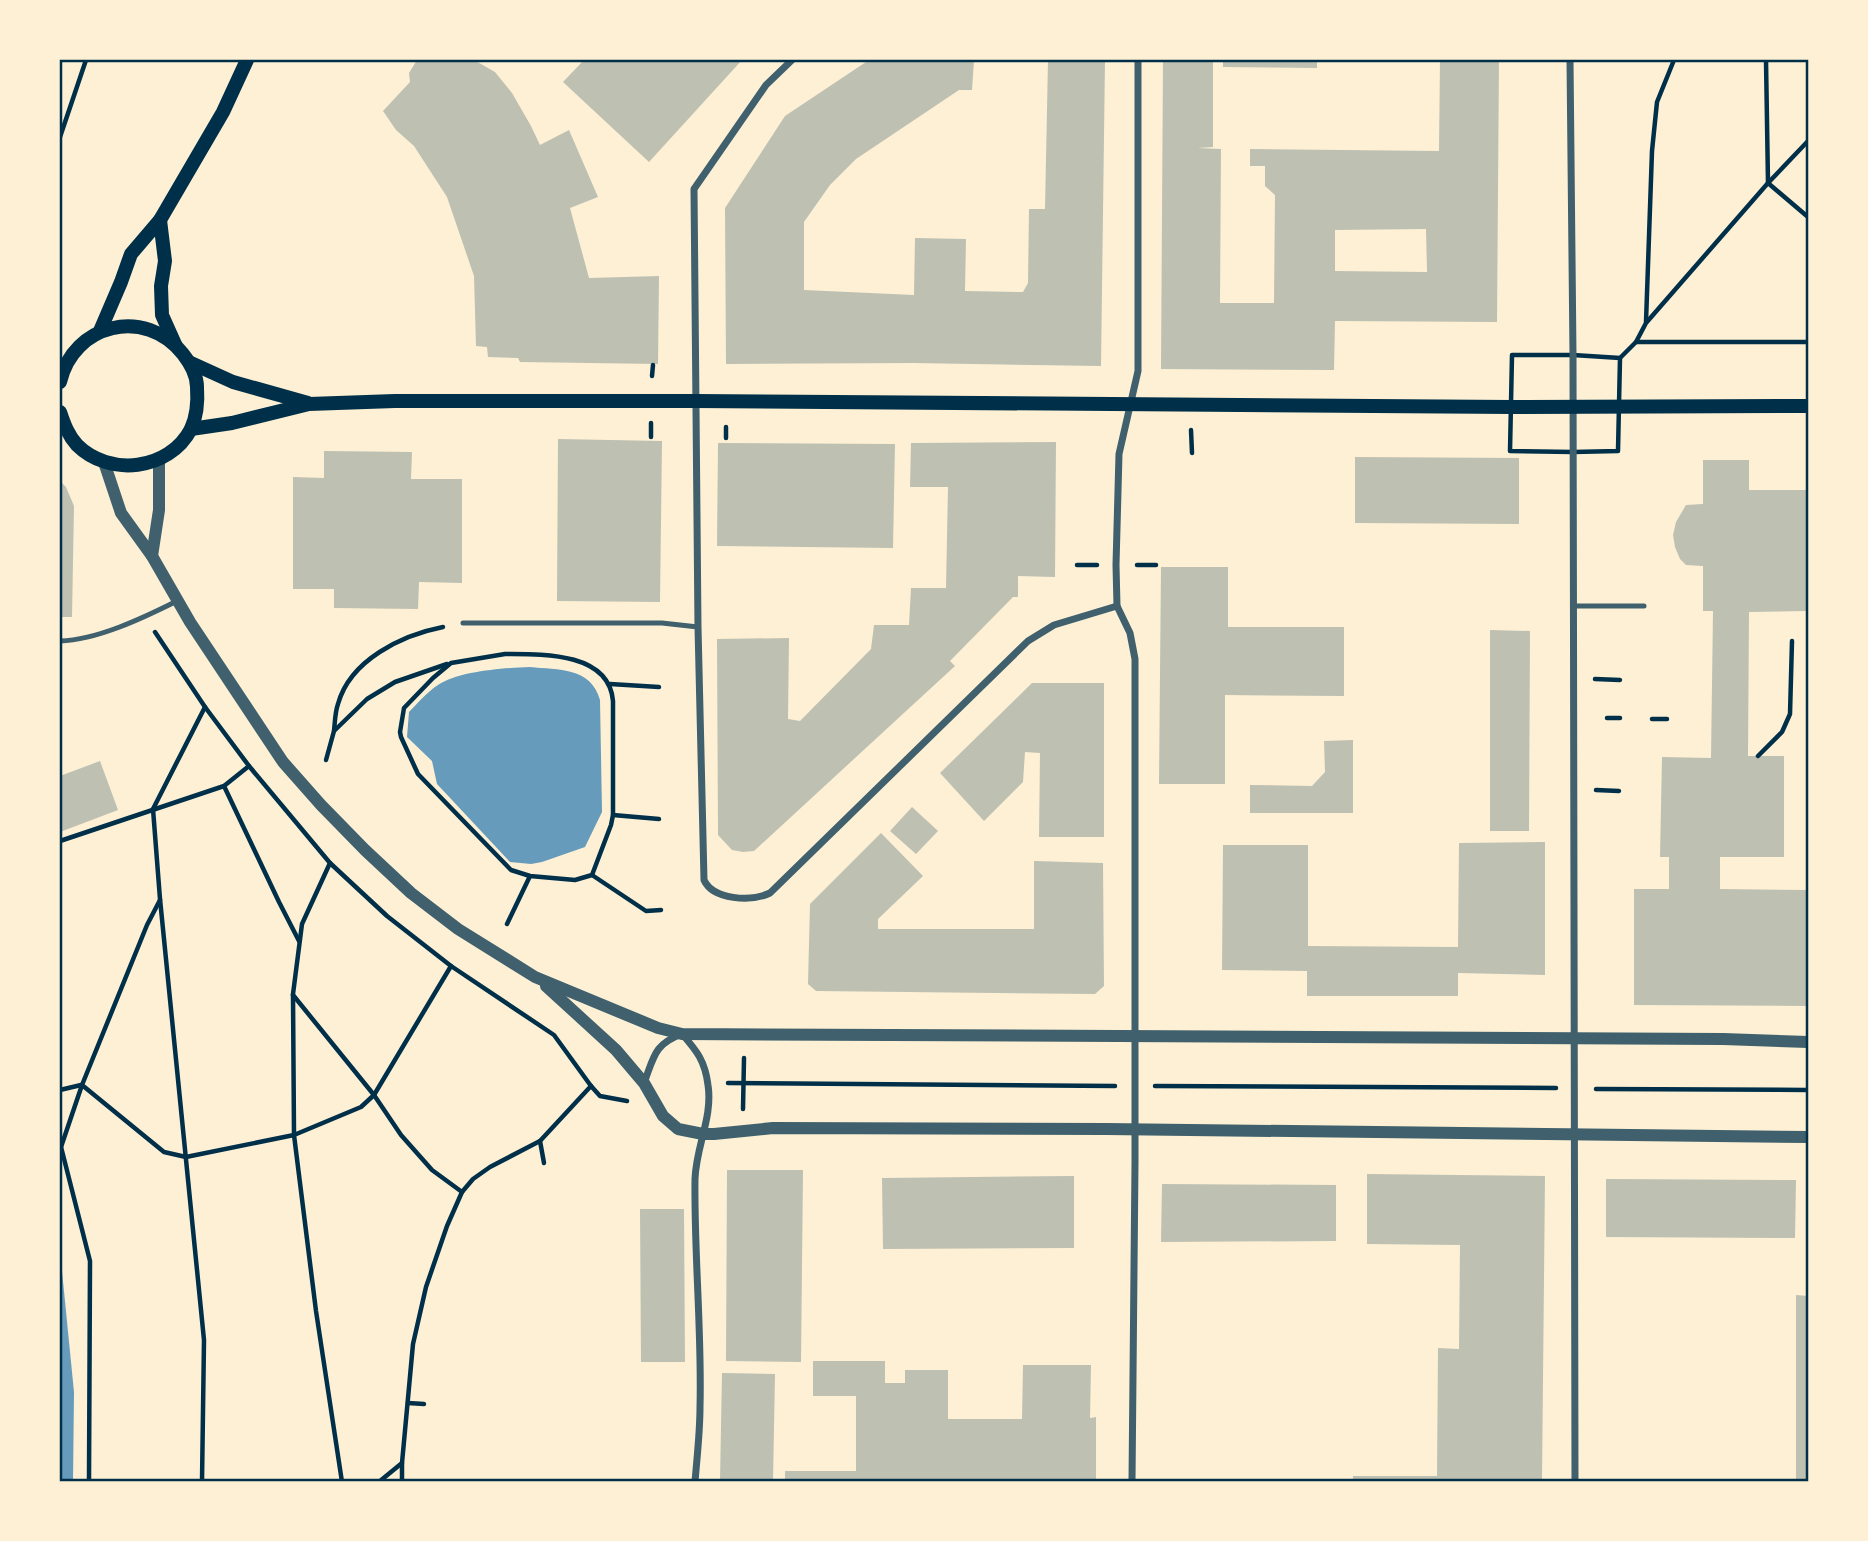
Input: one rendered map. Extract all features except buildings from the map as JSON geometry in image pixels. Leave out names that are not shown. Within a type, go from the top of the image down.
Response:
[{"type":"main road","points":[[100,331],[131,254],[160,220],[223,112],[247,60]]},
{"type":"main road","points":[[60,412],[63,428],[89,455],[104,462],[132,467],[159,460],[177,447],[191,429],[198,407],[197,384],[190,362],[175,344],[162,315],[164,261],[160,220]]},
{"type":"main road","points":[[60,382],[66,356],[100,331],[120,326],[139,327],[159,333],[175,344]]},
{"type":"main road","points":[[190,362],[233,382],[309,404]]},
{"type":"main road","points":[[191,429],[232,423],[309,404],[395,401],[1808,406]]},
{"type":"street","points":[[792,60],[766,85],[694,189],[698,626],[704,880],[707,887],[727,897],[760,897],[770,893],[1028,641],[1054,625],[1116,606]]},
{"type":"street","points":[[1132,1482],[1135,659],[1130,633],[1116,606],[1116,565],[1119,454],[1138,371],[1138,60]]},
{"type":"street","points":[[1570,60],[1575,1482]]},
{"type":"street","points":[[152,556],[159,510],[159,460]]},
{"type":"street","points":[[104,462],[121,513],[152,556],[177,601],[283,762],[321,806],[372,858],[411,893],[458,929],[535,977],[658,1028],[682,1034],[1574,1038],[1808,1042]]},
{"type":"street","points":[[535,977],[616,1050],[644,1083],[663,1116],[678,1129],[703,1134],[773,1128],[1808,1137]]},
{"type":"street","points":[[644,1083],[655,1053],[662,1043],[682,1034]]},
{"type":"street","points":[[682,1034],[701,1056],[710,1101],[695,1175],[700,1408],[695,1482]]},
{"type":"lane","points":[[60,641],[76,640],[145,617],[177,601]]},
{"type":"lane","points":[[1573,606],[1644,606]]},
{"type":"lane","points":[[463,623],[662,623],[698,626]]},
{"type":"path","points":[[60,138],[86,60]]},
{"type":"path","points":[[1646,323],[1652,151],[1657,102],[1674,60]]},
{"type":"path","points":[[1766,60],[1768,183],[1808,217]]},
{"type":"path","points":[[1620,358],[1636,342],[1646,323],[1808,141]]},
{"type":"path","points":[[1636,342],[1808,342]]},
{"type":"path","points":[[60,841],[224,786],[249,766],[205,707],[145,617]]},
{"type":"path","points":[[326,760],[339,701],[354,675],[377,652],[429,630],[463,623]]},
{"type":"path","points":[[1758,756],[1782,732],[1790,714],[1792,641]]},
{"type":"path","points":[[334,731],[367,699],[395,682],[452,663],[505,654],[555,656],[586,664],[610,684],[659,687]]},
{"type":"path","points":[[452,663],[404,708],[401,737],[418,774],[511,870],[530,876],[575,880],[592,875]]},
{"type":"path","points":[[592,875],[613,816],[613,701],[610,684]]},
{"type":"path","points":[[202,1482],[204,1340],[153,809],[205,707]]},
{"type":"path","points":[[1607,718],[1620,718]]},
{"type":"path","points":[[1652,719],[1667,719]]},
{"type":"path","points":[[224,786],[300,941]]},
{"type":"path","points":[[613,816],[659,819]]},
{"type":"path","points":[[330,863],[302,924],[293,994],[294,1135],[316,1311],[342,1482]]},
{"type":"path","points":[[592,875],[646,911],[661,910]]},
{"type":"path","points":[[507,924],[530,876]]},
{"type":"path","points":[[89,1482],[90,1261],[60,1145],[147,925],[160,899]]},
{"type":"path","points":[[82,1085],[164,1152],[186,1157],[294,1135],[360,1107],[374,1095],[452,966]]},
{"type":"path","points":[[293,994],[374,1095],[401,1135],[432,1170],[462,1192]]},
{"type":"path","points":[[743,1131],[745,1034]]},
{"type":"path","points":[[708,1083],[1808,1090]]},
{"type":"path","points":[[60,1090],[82,1085]]},
{"type":"path","points":[[402,1482],[413,1344],[426,1287],[462,1192],[473,1179],[490,1167],[540,1141],[591,1086],[600,1096],[628,1102],[653,1098]]},
{"type":"path","points":[[540,1141],[544,1163]]},
{"type":"path","points":[[408,1403],[424,1404]]},
{"type":"path","points":[[377,1482],[402,1462]]},
{"type":"water","points":[[530,667],[572,672],[589,681],[596,689],[600,700],[602,812],[585,847],[531,864],[510,862],[437,784],[432,761],[407,737],[409,712],[438,685],[469,673]]},
{"type":"water","points":[[60,1251],[74,1392],[73,1481],[60,1481]]}]
